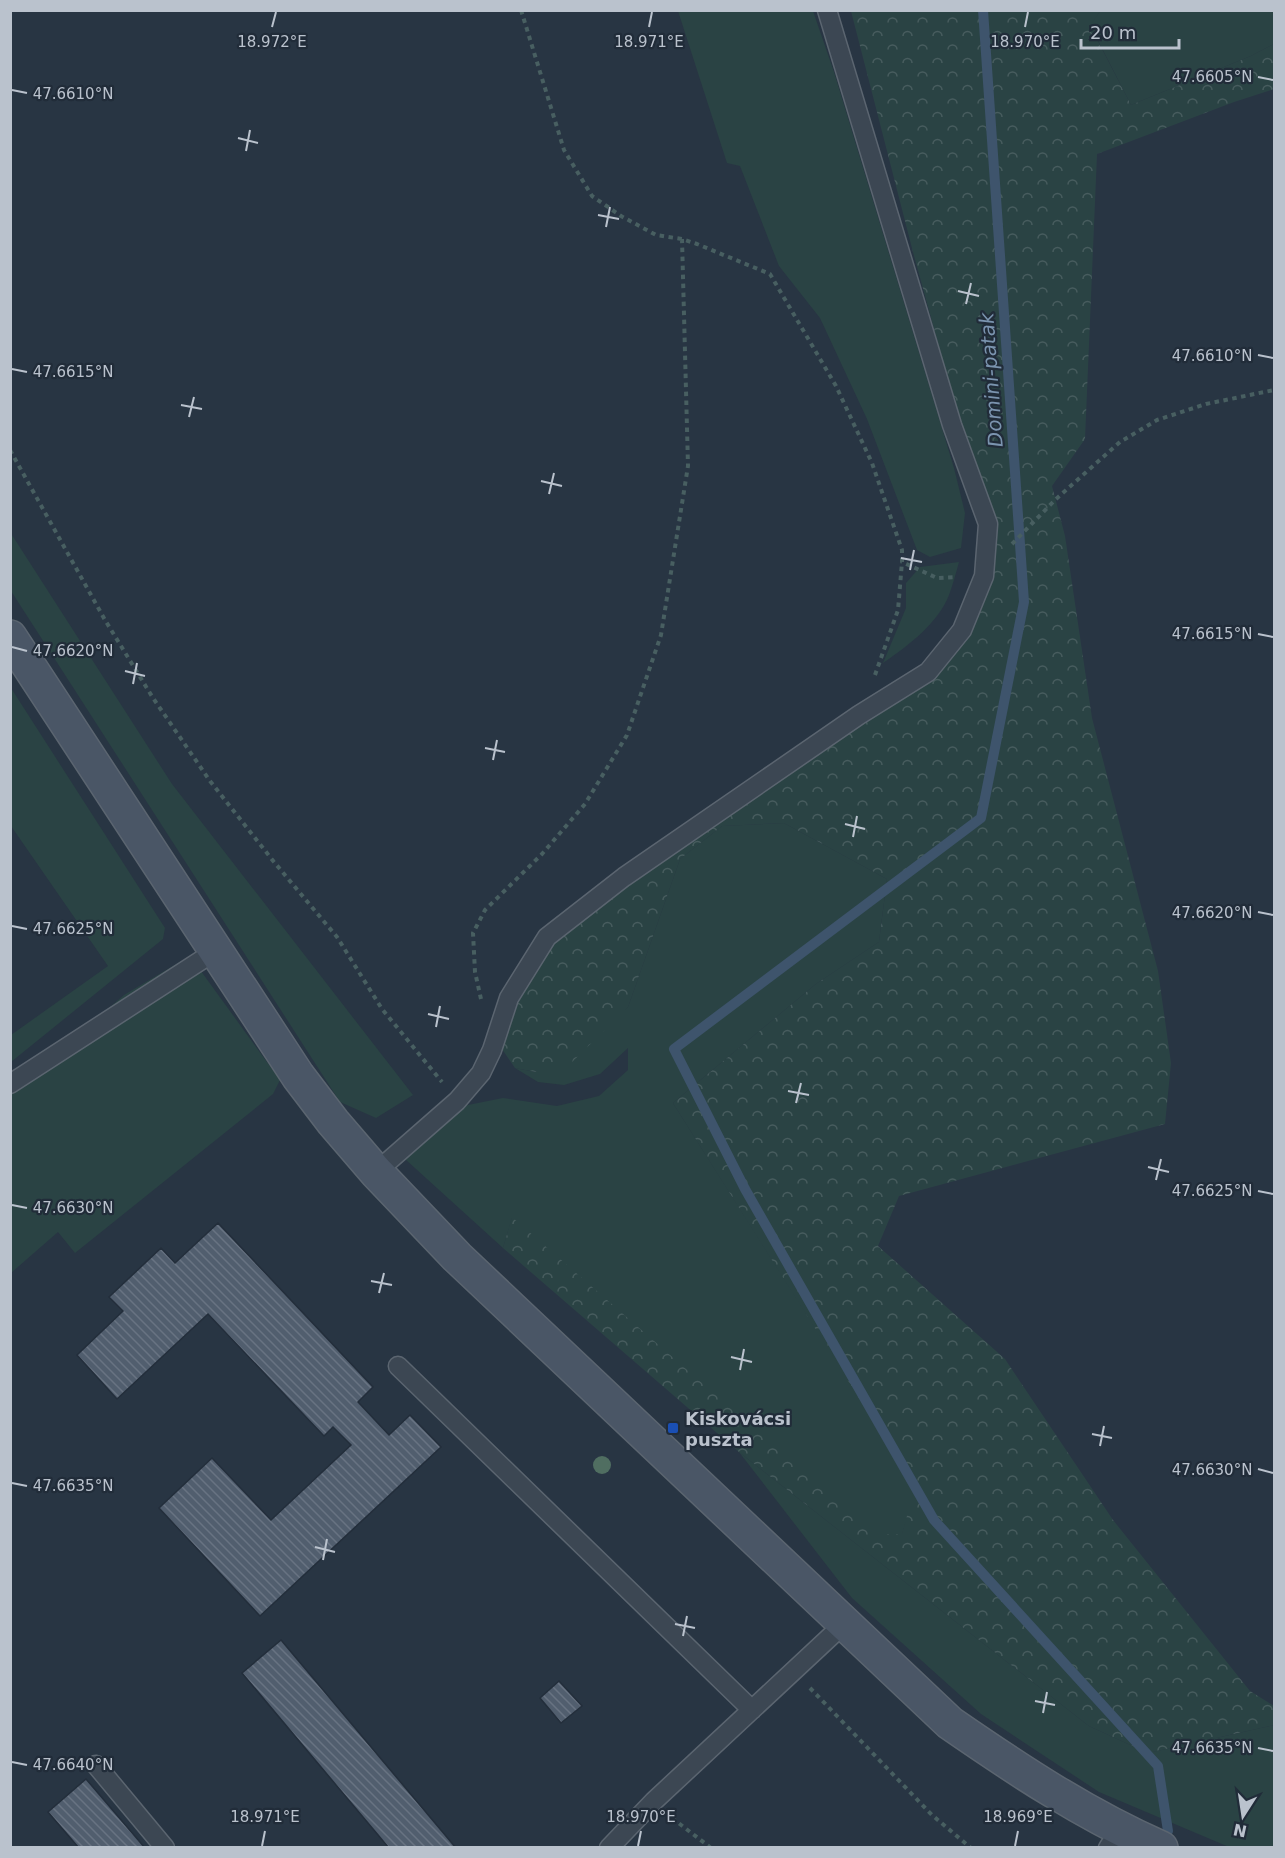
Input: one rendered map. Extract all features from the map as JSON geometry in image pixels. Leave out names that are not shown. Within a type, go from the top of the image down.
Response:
[{"type":"main road","points":[[10,637],[298,1076],[333,1122],[376,1172],[457,1257],[951,1723],[1114,1838],[1161,1848]]},
{"type":"lane","points":[[376,1172],[457,1101],[481,1072],[492,1050],[509,998],[547,937],[624,877],[859,715],[928,672],[962,630],[984,576],[987,524],[952,425],[827,10]]},
{"type":"lane","points":[[10,1084],[217,950]]},
{"type":"lane","points":[[398,1366],[752,1710]]},
{"type":"lane","points":[[609,1848],[654,1801],[846,1622]]},
{"type":"lane","points":[[96,1765],[165,1848]]},
{"type":"path","points":[[521,10],[564,150],[592,196],[621,216],[656,235],[682,239],[770,274],[836,386],[872,463],[903,550],[898,610],[859,715]]},
{"type":"path","points":[[492,1050],[475,972],[473,933],[485,910],[542,854],[585,804],[627,735],[661,635],[688,466],[682,239]]},
{"type":"path","points":[[902,562],[937,578],[984,576],[1056,499],[1120,442],[1157,420],[1206,404],[1275,390]]},
{"type":"path","points":[[10,450],[105,620],[153,698],[210,781],[337,937],[382,1009],[457,1101]]},
{"type":"path","points":[[793,1671],[932,1815],[971,1848]]},
{"type":"path","points":[[654,1801],[711,1848]]},
{"type":"green space","points":[[678,11],[813,11],[834,72],[954,468],[965,513],[961,548],[930,557],[917,550],[867,419],[820,318],[779,266],[740,166],[727,163]]},
{"type":"green space","points":[[851,11],[1100,11],[1090,26],[1131,105],[1251,56],[1274,44],[1274,89],[1097,154],[1085,439],[1052,486],[1065,536],[1092,718],[1158,971],[1171,1063],[1165,1124],[899,1196],[878,1246],[1005,1359],[1113,1520],[1250,1691],[1274,1706],[1274,1725],[1148,1753],[1089,1726],[739,1452],[503,1248],[512,1217],[875,1534],[902,1534],[915,1487],[673,1103],[816,984],[879,942],[887,879],[784,823],[722,826],[680,859],[628,1007],[567,1067],[536,1072],[515,1068],[500,1046],[517,969],[536,935],[622,869],[867,705],[941,652],[977,602],[990,533],[913,252]]},
{"type":"green space","points":[[1100,11],[1274,11],[1274,44],[1251,56],[1131,105],[1090,25]]},
{"type":"green space","points":[[12,535],[172,784],[413,1095],[376,1118],[340,1102],[11,591]]},
{"type":"green space","points":[[959,562],[949,595],[938,615],[912,642],[883,663],[906,608],[906,583],[920,567]]},
{"type":"green space","points":[[11,688],[165,928],[163,939],[11,1062],[11,1035],[108,966],[11,826]]},
{"type":"green space","points":[[784,823],[887,879],[879,942],[816,984],[673,1103],[916,1487],[902,1535],[875,1535],[512,1218],[503,1248],[405,1159],[458,1107],[503,1098],[557,1106],[599,1096],[628,1070],[628,1048],[600,1074],[564,1085],[538,1082],[515,1068],[536,1072],[628,1007],[680,859],[722,826]]},
{"type":"green space","points":[[183,960],[198,967],[280,1080],[273,1094],[75,1253],[58,1232],[11,1273],[11,1092],[124,995]]},
{"type":"green space","points":[[739,1452],[1089,1726],[1148,1753],[1274,1725],[1274,1847],[1229,1847],[1099,1792],[981,1714],[852,1598]]},
{"type":"building","points":[[218,1223],[373,1387],[358,1402],[389,1435],[410,1415],[441,1447],[260,1616],[159,1508],[212,1458],[271,1520],[351,1445],[333,1427],[324,1436],[208,1314],[117,1399],[77,1355],[123,1311],[109,1297],[161,1248],[175,1263]]},
{"type":"building","points":[[281,1640],[456,1848],[389,1848],[242,1673]]},
{"type":"building","points":[[559,1681],[582,1706],[561,1723],[540,1698]]},
{"type":"building","points":[[86,1779],[145,1848],[79,1848],[48,1812]]},
{"type":"waterway","name":"Domini-patak","points":[[983,10],[1024,602],[981,818],[674,1049],[745,1189],[934,1520],[1158,1766],[1168,1831]]},
{"type":"place","name":"Kiskovácsi puszta","points":[[673,1428]]}]
